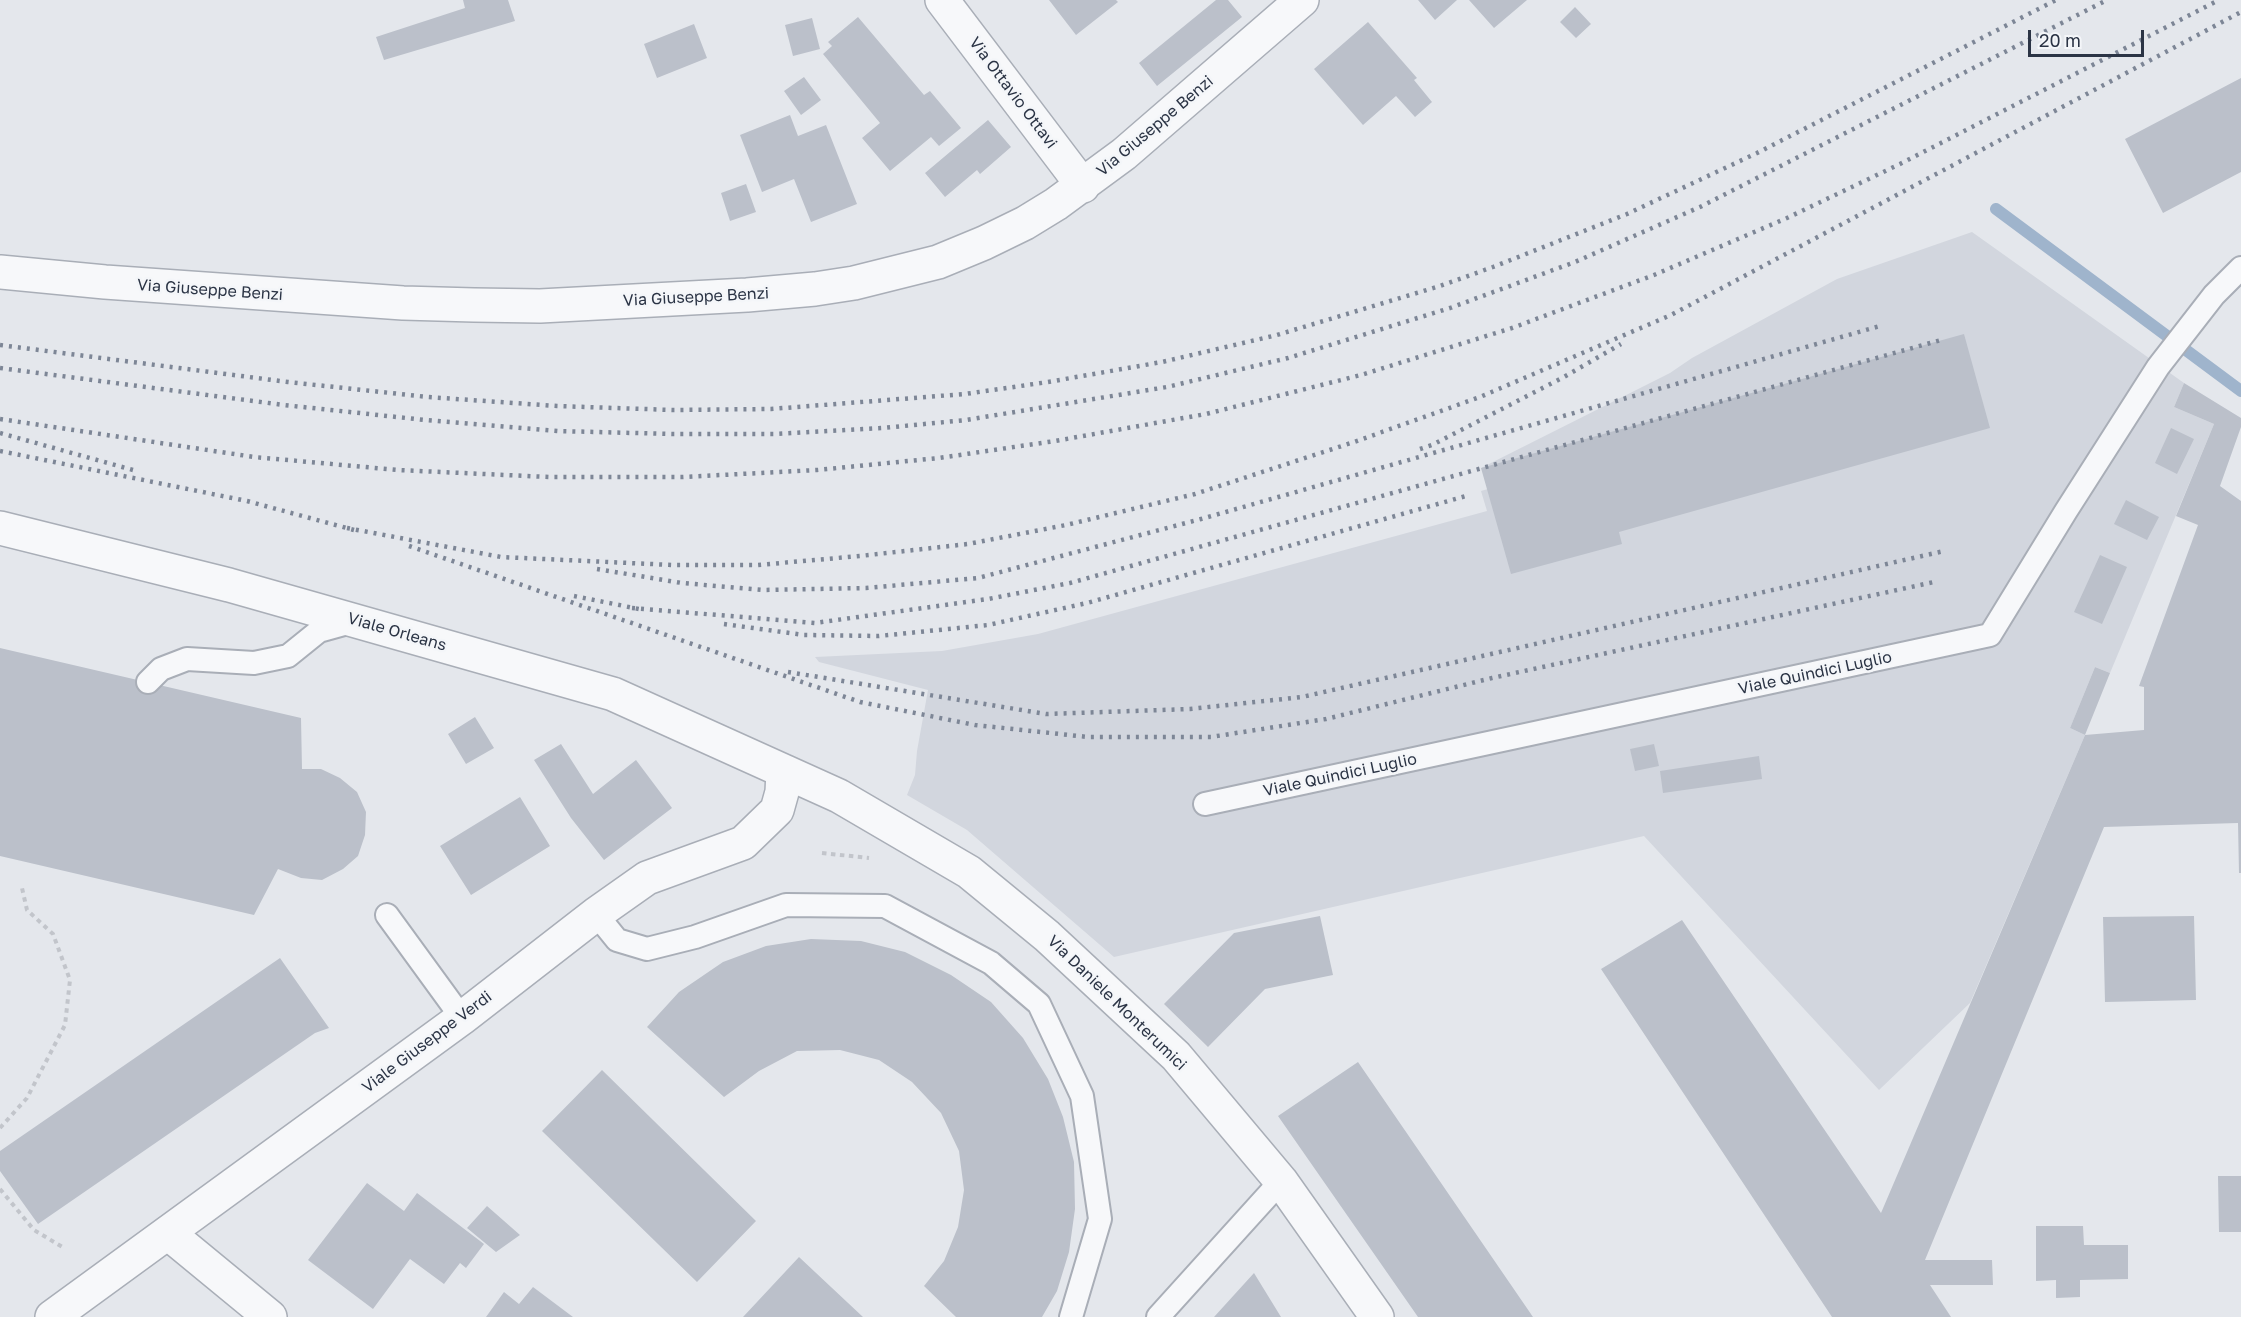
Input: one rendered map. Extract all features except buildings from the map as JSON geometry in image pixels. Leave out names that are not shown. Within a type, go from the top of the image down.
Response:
[{"type":"street","name":"Via Ottavio Ottavi","points":[[942,0],[1083,186]]},
{"type":"street","name":"Via Giuseppe Benzi","points":[[0,272],[105,282],[403,303],[540,306],[747,295],[854,283],[938,262],[1025,223],[1083,186],[1124,154],[1302,0]]},
{"type":"street","name":"Viale Orleans","points":[[0,528],[229,585],[614,694],[783,771]]},
{"type":"street","name":"Viale Giuseppe Verdi","points":[[52,1317],[462,1018],[596,914],[647,878],[743,843],[777,810],[782,792],[783,771]]},
{"type":"street","name":"Via Daniele Monterumici","points":[[783,771],[839,796],[969,872],[1047,936],[1176,1056],[1281,1181],[1377,1317]]},
{"type":"street","points":[[168,1233],[270,1317]]},
{"type":"lane","name":"Viale Quindici Luglio","points":[[1205,804],[1990,635],[2158,367],[2214,295],[2241,268]]},
{"type":"lane","points":[[148,682],[161,669],[187,659],[254,663],[288,656],[319,631],[356,620]]},
{"type":"lane","points":[[596,914],[617,940],[647,949],[695,937],[786,904],[885,906],[991,963],[1039,1004],[1082,1096],[1100,1219],[1071,1317]]},
{"type":"lane","points":[[387,915],[462,1018]]},
{"type":"lane","points":[[1158,1317],[1281,1181]]},
{"type":"path","points":[[0,1128],[27,1098],[65,1025],[70,980],[53,934],[27,910],[22,888]]},
{"type":"path","points":[[0,1189],[34,1230],[64,1248]]},
{"type":"shaded area","points":[[1972,232],[2184,383],[2174,407],[2214,424],[2110,673],[2095,667],[2070,728],[2085,735],[1970,1003],[1879,1090],[1644,836],[1114,957],[967,830],[907,795],[915,775],[928,690],[819,662],[815,657],[942,651],[1038,634],[1487,511],[1481,491],[1498,486],[1481,468],[1670,373],[1692,358],[1837,279]]},
{"type":"waterway","points":[[1996,209],[2241,391]]},
{"type":"railway","points":[[0,345],[288,382],[428,397],[557,406],[673,410],[771,409],[965,394],[1048,382],[1162,362],[1277,335],[1440,286],[1493,267],[1627,214],[1757,153],[2056,0]]},
{"type":"railway","points":[[0,368],[284,405],[425,420],[558,431],[672,434],[774,434],[883,428],[966,420],[1167,387],[1288,358],[1450,308],[1575,262],[1700,207],[2107,0]]},
{"type":"railway","points":[[0,419],[254,457],[398,470],[549,477],[683,477],[817,470],[939,458],[1055,441],[1206,414],[1361,375],[1512,328],[1654,275],[1787,218],[1900,164],[2219,0]]},
{"type":"railway","points":[[347,528],[501,557],[672,565],[758,565],[968,544],[1066,525],[1195,494],[1354,442],[1480,397],[1671,315],[2241,12]]},
{"type":"railway","points":[[597,569],[682,583],[763,590],[866,588],[978,578],[1201,519],[1880,326]]},
{"type":"railway","points":[[632,608],[815,623],[988,599],[1070,583],[1941,340]]},
{"type":"railway","points":[[1420,449],[1564,377],[1621,344]]},
{"type":"railway","points":[[0,433],[133,470]]},
{"type":"railway","points":[[0,451],[247,501],[354,530]]},
{"type":"railway","points":[[724,624],[804,635],[879,636],[988,625],[1087,603],[1466,496]]},
{"type":"railway","points":[[409,546],[860,702],[975,725],[1088,737],[1211,737],[1326,719],[1492,678],[1934,582]]},
{"type":"railway","points":[[788,672],[1046,714],[1190,709],[1302,697],[1944,551]]},
{"type":"railway","points":[[574,596],[639,609]]}]
